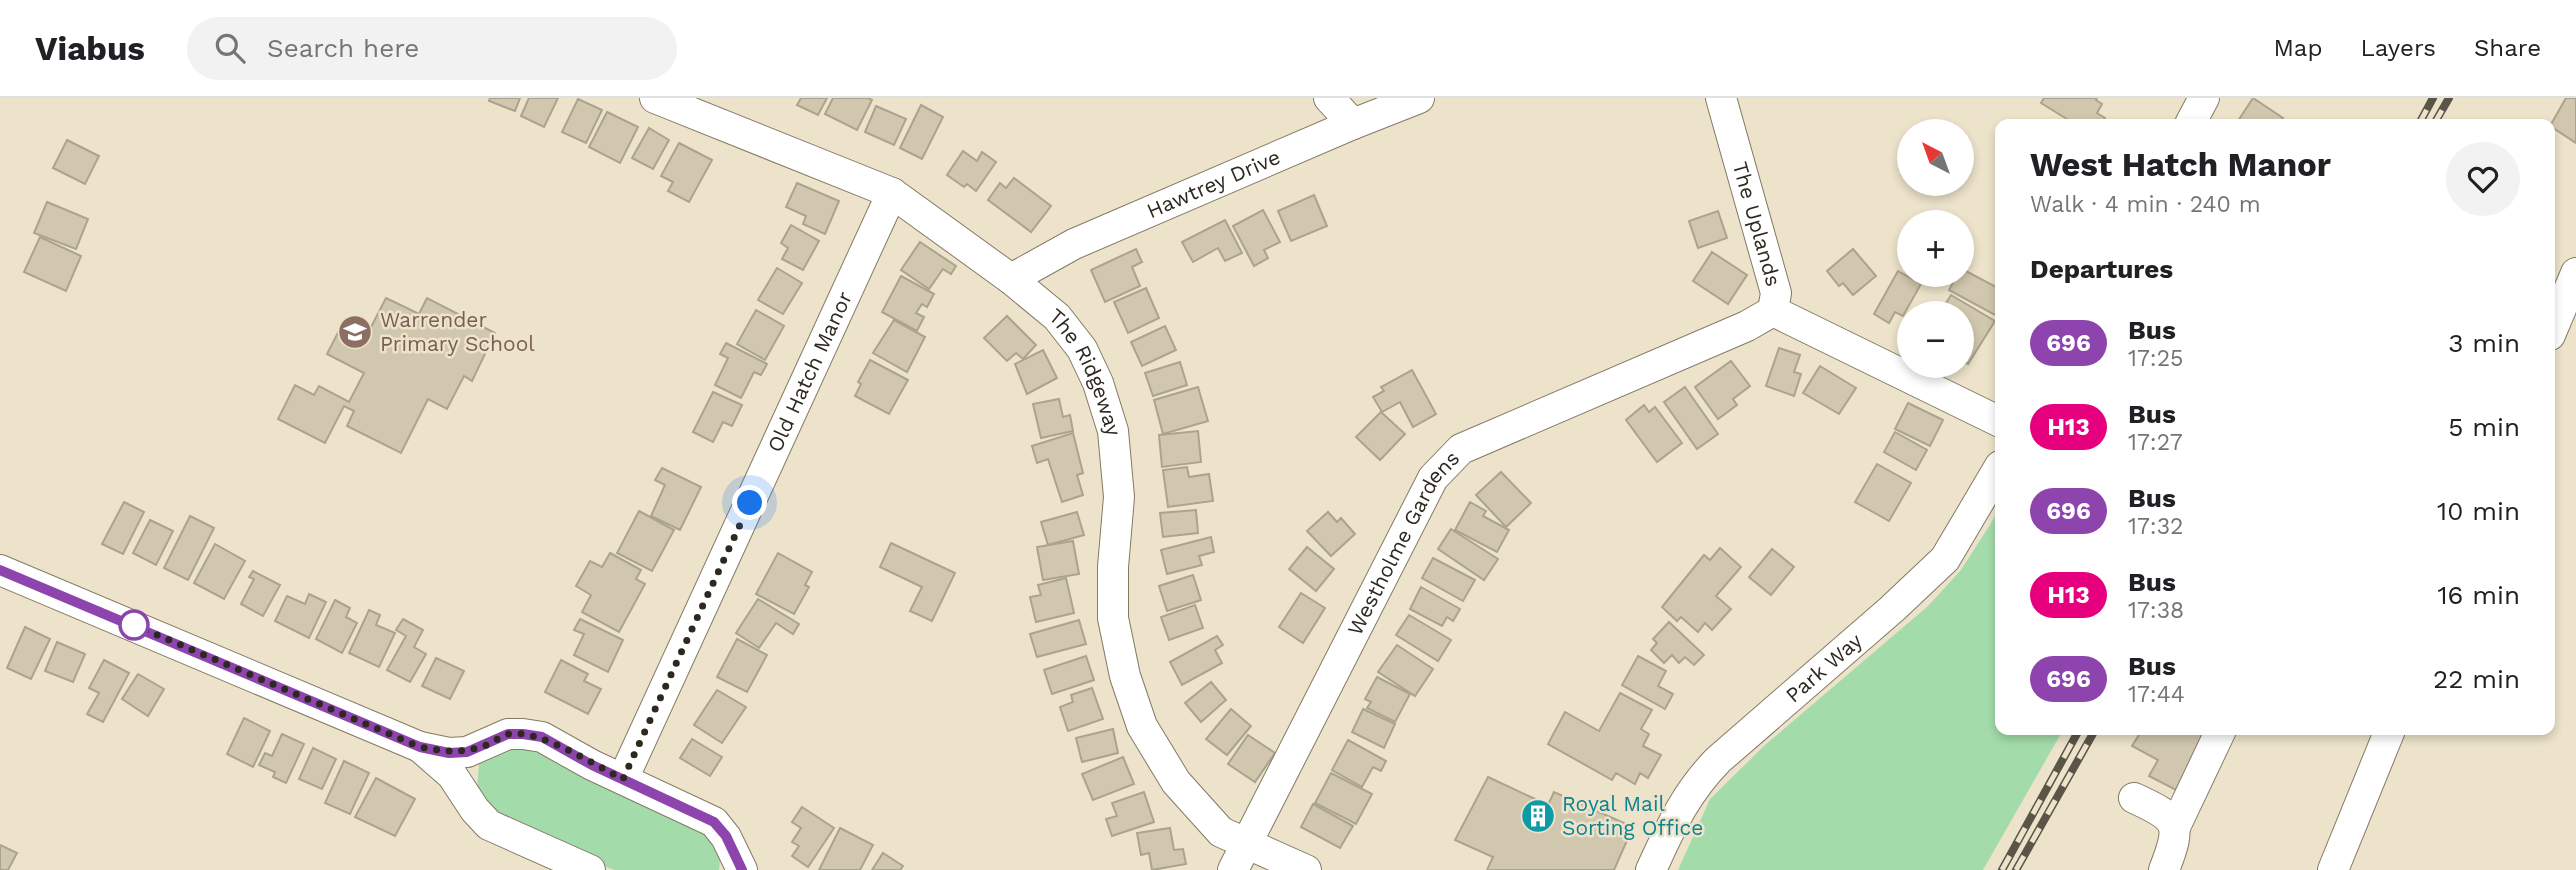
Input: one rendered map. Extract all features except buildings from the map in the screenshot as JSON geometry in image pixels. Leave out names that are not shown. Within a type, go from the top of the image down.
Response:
[{"type":"street","name":"The Ridgeway","points":[[655,98],[892,193],[1011,279],[1057,317],[1082,349],[1098,383],[1113,431],[1119,497],[1112,567],[1113,618],[1125,676],[1142,726],[1176,782],[1221,832],[1239,857],[1306,870]]},
{"type":"street","points":[[1329,98],[1353,124]]},
{"type":"street","name":"Hawtrey Drive","points":[[1011,279],[1074,244],[1419,98]]},
{"type":"street","name":"The Uplands","points":[[1721,98],[1776,293],[1773,311],[1995,420]]},
{"type":"street","points":[[2193,119],[2204,98]]},
{"type":"street","name":"Old Hatch Manor","points":[[623,779],[892,193]]},
{"type":"street","points":[[2555,323],[2576,273]]},
{"type":"street","name":"Westholme Gardens","points":[[1239,857],[1433,478],[1461,449],[1747,327],[1773,311]]},
{"type":"street","name":"Park Way","points":[[1651,870],[1681,806],[1697,782],[1718,760],[1892,610],[1945,559],[1995,474]]},
{"type":"street","points":[[0,570],[420,747],[449,753],[467,752],[508,734],[542,737],[714,822],[726,836],[742,870]]},
{"type":"street","points":[[2164,870],[2176,837],[2175,827],[2219,735]]},
{"type":"street","points":[[2333,870],[2388,735]]},
{"type":"street","points":[[420,747],[452,775],[475,810],[489,825],[580,868]]},
{"type":"street","points":[[2134,798],[2159,809],[2175,827]]},
{"type":"green space","points":[[1995,517],[1995,735],[2060,735],[1983,870],[1678,870],[1710,799],[1764,746],[1928,606],[1961,570]]},
{"type":"green space","points":[[521,742],[709,830],[721,852],[719,870],[614,870],[503,821],[486,806],[477,787],[479,764],[497,748]]},
{"type":"railway","points":[[2422,119],[2433,98]]},
{"type":"railway","points":[[2437,119],[2449,98]]},
{"type":"railway","points":[[2002,870],[2076,735]]},
{"type":"railway","points":[[2016,870],[2092,735]]},
{"type":"bus line","name":"696","points":[[0,570],[420,747],[449,753],[467,752],[508,734],[542,737],[592,765],[714,822],[726,836],[742,870]]},
{"type":"place","name":"Warrender Primary School","points":[[355,332]]},
{"type":"place","name":"Royal Mail Sorting Office","points":[[1538,816]]},
{"type":"route","points":[[134,625],[420,747],[449,753],[467,752],[508,734],[523,734],[542,737],[623,779],[750,503]]}]
